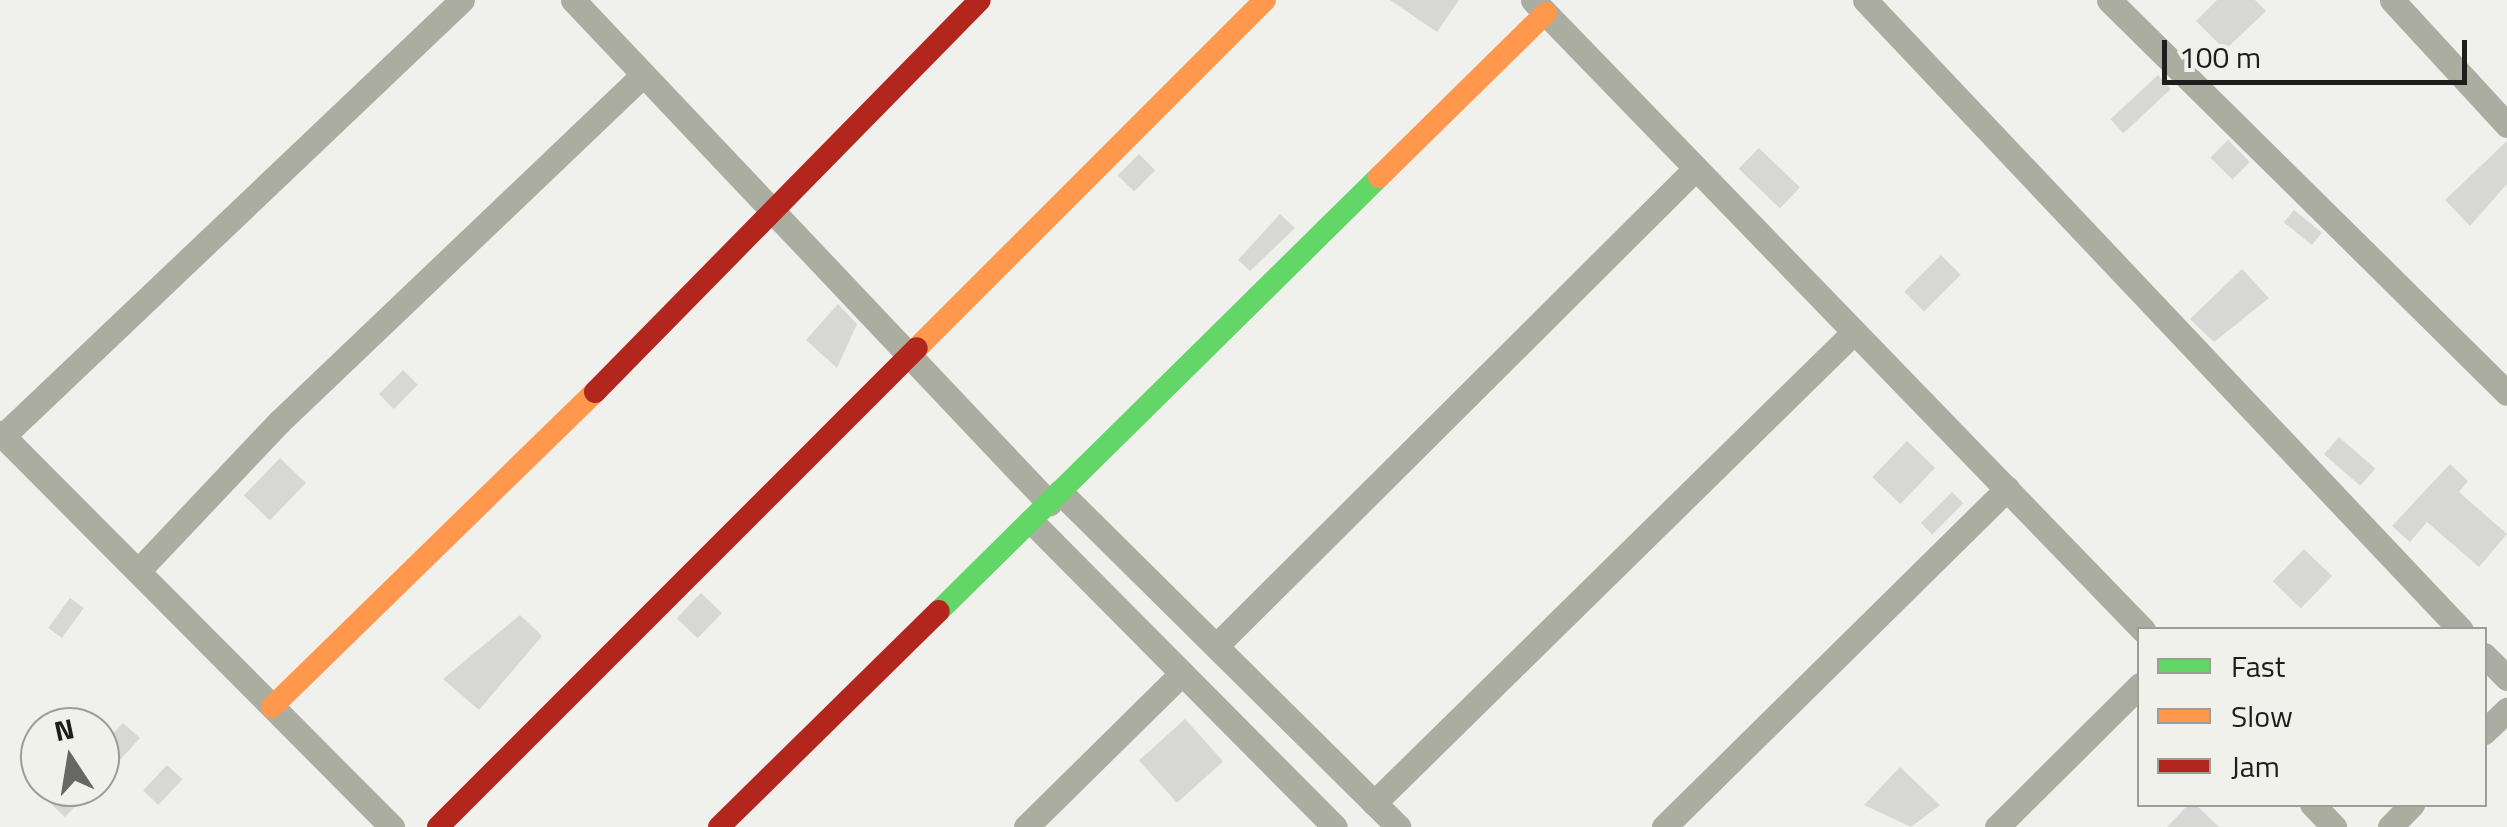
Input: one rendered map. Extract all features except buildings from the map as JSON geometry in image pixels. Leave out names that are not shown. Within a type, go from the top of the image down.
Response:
[{"type":"street","points":[[392,827],[138,571],[4,443],[462,0]]},
{"type":"street","points":[[573,0],[772,220],[909,356],[1047,505],[1182,673],[1335,827]]},
{"type":"street","points":[[272,707],[772,220],[980,0]]},
{"type":"street","points":[[438,827],[1265,0]]},
{"type":"street","points":[[1865,0],[2458,627]]},
{"type":"street","points":[[2109,0],[2507,393]]},
{"type":"street","points":[[2392,0],[2507,124]]},
{"type":"street","points":[[719,827],[1047,505],[1540,6],[2140,627]]},
{"type":"street","points":[[138,571],[279,422],[642,76]]},
{"type":"street","points":[[1216,646],[1696,168]]},
{"type":"street","points":[[1374,802],[1854,332]]},
{"type":"street","points":[[1664,827],[2006,489]]},
{"type":"street","points":[[1047,505],[1216,646],[1398,827]]},
{"type":"street","points":[[2487,657],[2507,678]]},
{"type":"street","points":[[1026,827],[1182,673]]},
{"type":"street","points":[[1998,827],[2137,688]]},
{"type":"street","points":[[2487,729],[2507,710]]},
{"type":"street","points":[[2390,827],[2409,807]]},
{"type":"traffic: fast","points":[[939,611],[1379,177]]},
{"type":"traffic: slow","points":[[917,348],[1265,0]]},
{"type":"traffic: slow","points":[[1379,177],[1546,13]]},
{"type":"traffic: slow","points":[[272,707],[595,392]]},
{"type":"traffic: jam","points":[[595,392],[980,0]]},
{"type":"traffic: jam","points":[[438,827],[917,348]]},
{"type":"traffic: jam","points":[[719,827],[939,611]]}]
